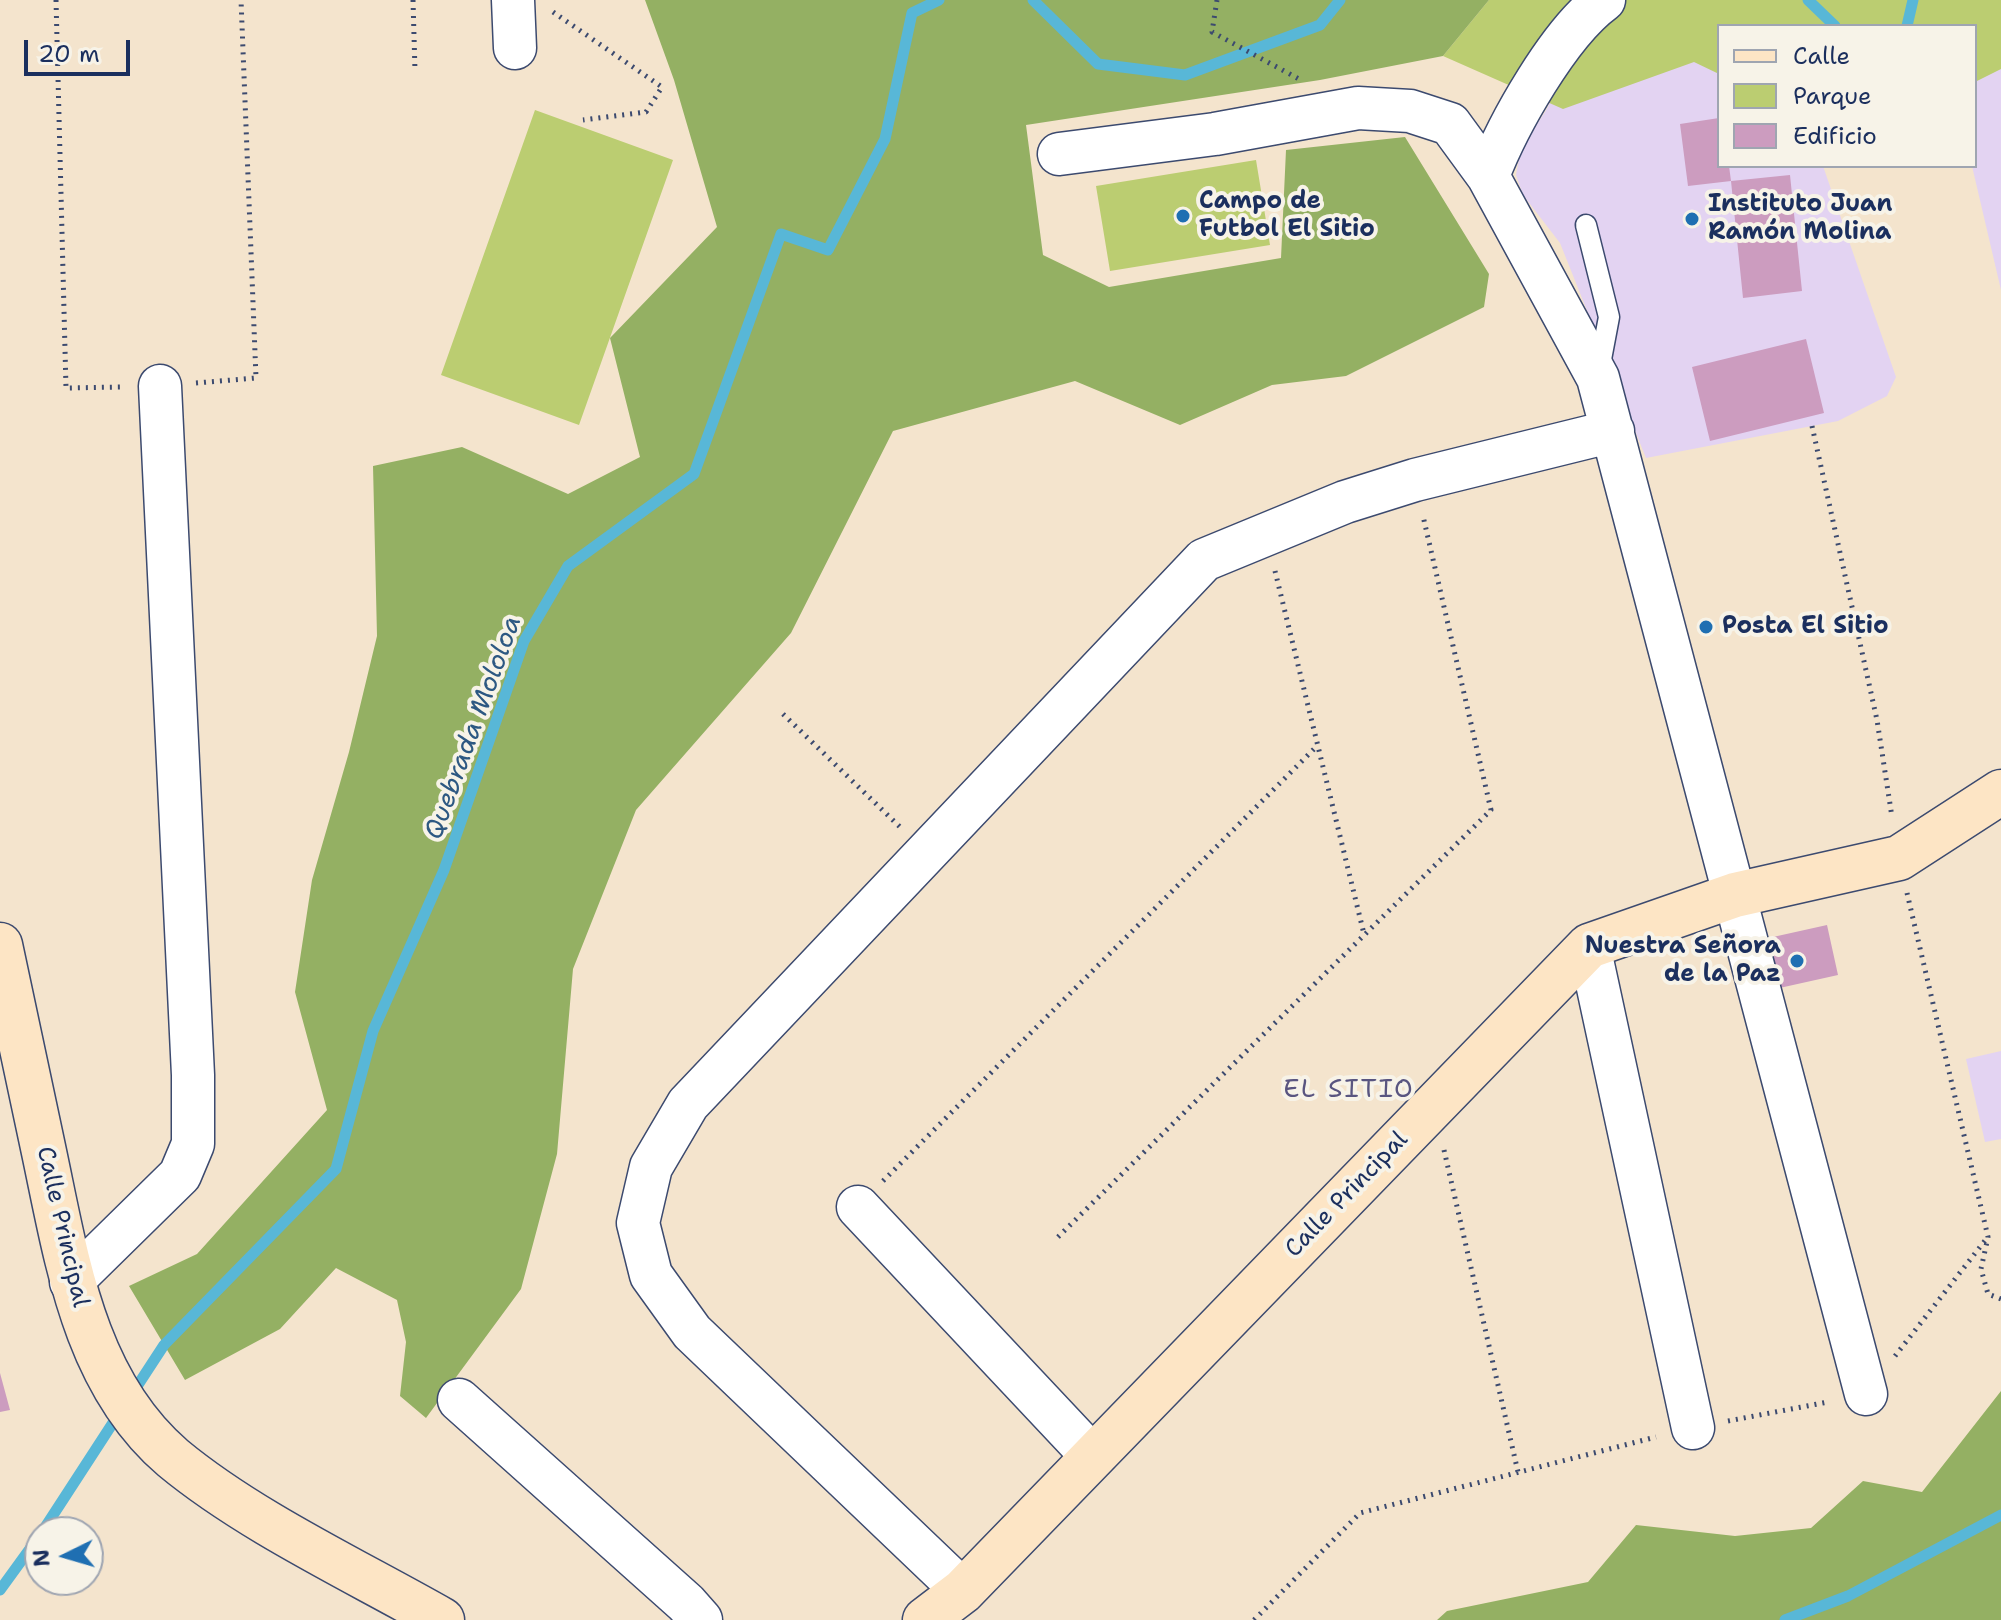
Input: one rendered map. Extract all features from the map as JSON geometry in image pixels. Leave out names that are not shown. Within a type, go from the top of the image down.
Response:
[{"type":"street","points":[[1488,176],[1503,135],[1556,54],[1593,8],[1604,0]]},
{"type":"street","points":[[515,48],[532,5]]},
{"type":"street","points":[[1059,154],[1215,134],[1358,108],[1410,111],[1450,124],[1488,176],[1598,378],[1866,1394]]},
{"type":"street","points":[[71,1282],[180,1175],[193,1144],[193,1075],[170,532],[160,386]]},
{"type":"street","points":[[963,1591],[692,1332],[651,1275],[638,1223],[651,1167],[688,1104],[1204,560],[1345,502],[1415,480],[1613,431]]},
{"type":"street","name":"Calle Principal","points":[[925,1620],[963,1591],[1589,946],[1735,895],[1899,858],[2001,792]]},
{"type":"street","name":"Calle Principal","points":[[0,945],[71,1282],[93,1343],[114,1385],[140,1423],[172,1457],[210,1484],[442,1620]]},
{"type":"street","points":[[1589,946],[1693,1428]]},
{"type":"street","points":[[858,1207],[1093,1457]]},
{"type":"street","points":[[459,1400],[686,1603],[701,1620]]},
{"type":"lane","points":[[1586,225],[1609,317],[1598,378]]},
{"type":"path","points":[[56,0],[66,388],[160,386],[256,378],[241,0]]},
{"type":"path","points":[[413,0],[415,71]]},
{"type":"path","points":[[1217,0],[1212,32],[1305,82]]},
{"type":"path","points":[[532,5],[662,87],[646,112],[583,120]]},
{"type":"path","points":[[1058,1237],[1491,810],[1415,480]]},
{"type":"path","points":[[1266,535],[1364,935]]},
{"type":"path","points":[[783,714],[927,853]]},
{"type":"path","points":[[858,1207],[1317,746]]},
{"type":"path","points":[[1434,1106],[1518,1472]]},
{"type":"path","points":[[1254,1620],[1360,1513],[1693,1428],[1866,1394],[1988,1237],[1981,1269],[1988,1294],[2001,1299]]},
{"type":"shaded area","name":"Instituto Juan Ramón Molina","points":[[1633,0],[1717,25],[1717,168],[1824,168],[1896,377],[1887,396],[1838,421],[1646,458],[1560,243],[1523,195],[1516,175],[1521,148],[1545,112],[1575,56]]},
{"type":"shaded area","points":[[2001,0],[2001,290],[1972,168],[1977,168],[1977,24]]},
{"type":"shaded area","points":[[2001,1051],[2001,1139],[1985,1142],[1966,1059]]},
{"type":"green space","points":[[645,0],[1489,0],[1443,56],[1320,80],[1026,125],[1043,255],[1109,287],[1281,258],[1286,150],[1405,137],[1489,274],[1484,307],[1346,376],[1272,385],[1180,425],[1075,381],[893,431],[791,633],[636,810],[573,969],[557,1154],[521,1289],[426,1418],[400,1396],[406,1342],[397,1300],[336,1268],[280,1329],[185,1380],[129,1286],[197,1254],[327,1110],[295,992],[312,880],[349,752],[377,636],[373,466],[462,447],[568,494],[640,457],[610,338],[717,227],[674,80]]},
{"type":"green space","points":[[1489,0],[2001,0],[2001,69],[1977,81],[1977,24],[1717,24],[1717,73],[1694,62],[1563,109],[1443,56]]},
{"type":"green space","points":[[535,110],[673,160],[579,425],[441,375]]},
{"type":"green space","name":"Campo de Futbol El Sitio","points":[[1256,160],[1270,245],[1110,271],[1096,186]]},
{"type":"green space","points":[[2001,1391],[2001,1620],[1437,1620],[1447,1611],[1588,1582],[1636,1525],[1735,1536],[1811,1528],[1863,1481],[1922,1492]]},
{"type":"building","points":[[1717,118],[1717,168],[1729,168],[1731,181],[1688,186],[1680,124]]},
{"type":"building","points":[[1790,175],[1802,291],[1743,298],[1731,181]]},
{"type":"building","points":[[1806,339],[1824,413],[1710,441],[1692,367]]},
{"type":"building","points":[[1827,925],[1838,975],[1766,991],[1755,941]]},
{"type":"building","points":[[0,1373],[10,1410],[0,1412]]},
{"type":"waterway","name":"Quebrada Mololoa","points":[[132,1394],[164,1345],[336,1169],[373,1031],[444,870],[524,641],[568,566],[694,474],[781,234],[828,250],[885,139],[912,13],[939,0]]},
{"type":"waterway","name":"Quebrada Mololoa","points":[[1033,0],[1098,64],[1185,75],[1320,25],[1340,0]]},
{"type":"waterway","name":"Quebrada Mololoa","points":[[1808,0],[1833,24]]},
{"type":"waterway","name":"Quebrada Mololoa","points":[[1907,24],[1913,0]]},
{"type":"waterway","name":"Quebrada Mololoa","points":[[52,1516],[120,1412]]},
{"type":"waterway","points":[[1785,1620],[1848,1596],[2001,1515]]},
{"type":"waterway","name":"Quebrada Mololoa","points":[[0,1590],[24,1557]]},
{"type":"place","name":"Campo de Futbol El Sitio","points":[[1183,216]]},
{"type":"place","name":"Instituto Juan Ramón Molina","points":[[1692,219]]},
{"type":"place","name":"Posta El Sitio","points":[[1706,627]]},
{"type":"place","name":"Nuestra Señora de la Paz","points":[[1797,961]]},
{"type":"district","name":"EL SITIO","points":[[1349,1090]]}]
